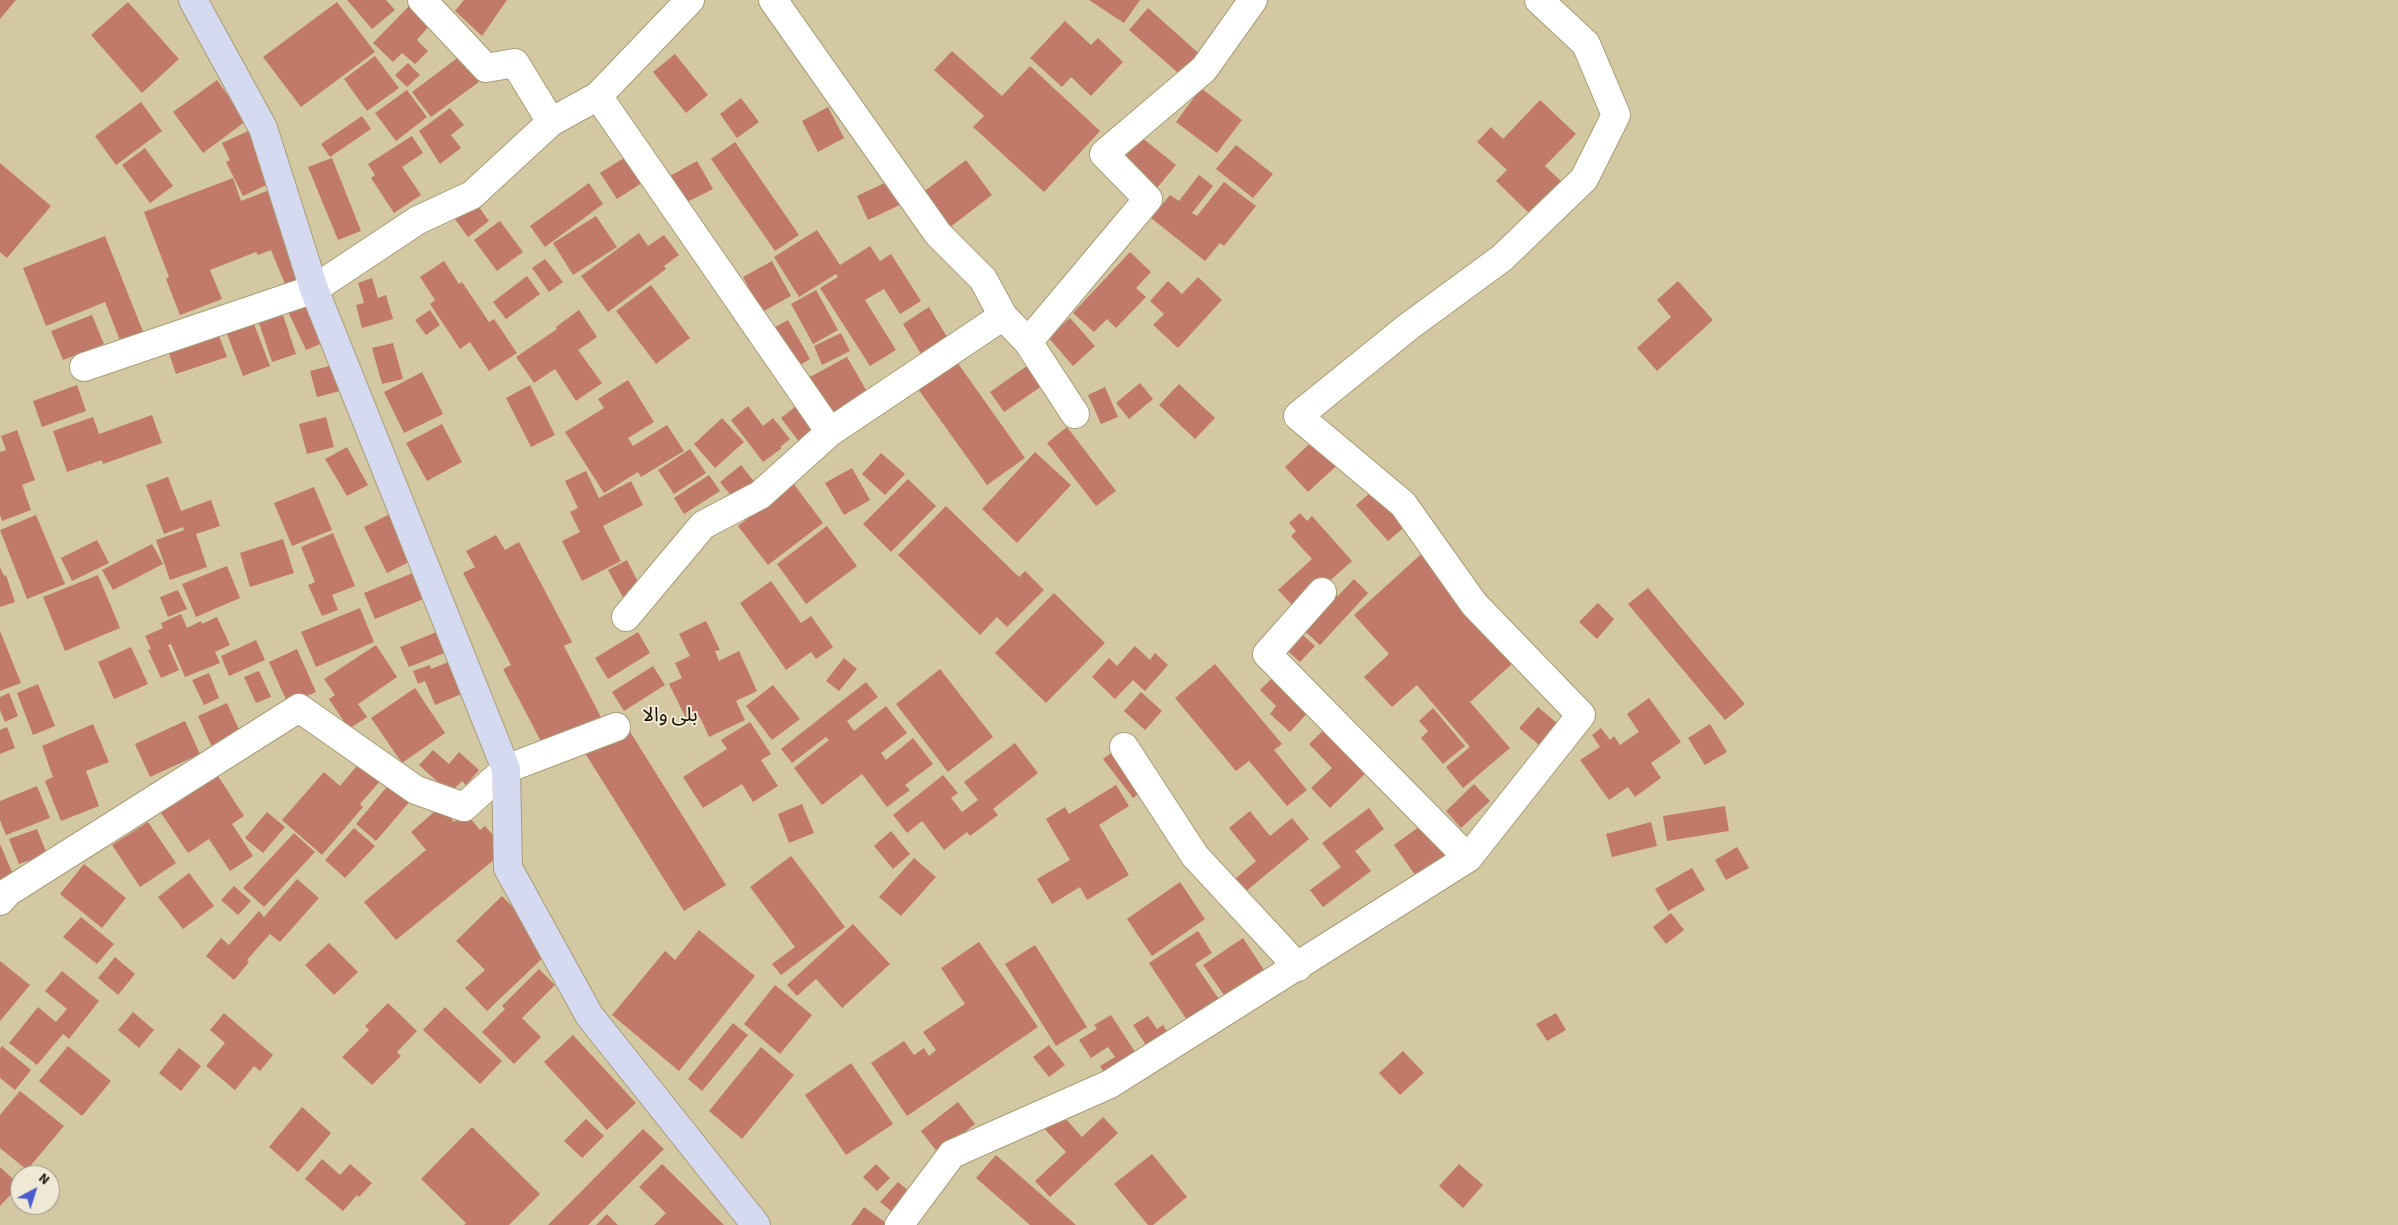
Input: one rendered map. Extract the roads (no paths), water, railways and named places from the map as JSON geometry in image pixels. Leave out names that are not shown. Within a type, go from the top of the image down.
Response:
[{"type":"street","points":[[193,0],[263,128],[314,289],[506,769],[508,868],[589,1016],[756,1225]]},
{"type":"street","points":[[422,0],[486,68],[515,63],[551,122]]},
{"type":"street","points":[[84,367],[314,289],[418,220],[472,195],[551,122],[598,96],[690,0]]},
{"type":"street","points":[[773,0],[938,234],[983,279],[1003,316],[1028,342],[1075,414]]},
{"type":"street","points":[[1028,342],[1148,199],[1104,154],[1204,69],[1253,0]]},
{"type":"street","points":[[899,1225],[952,1154],[1110,1084],[1468,858],[1581,714],[1474,604],[1403,504],[1298,416],[1408,327],[1502,258],[1584,179],[1616,115],[1586,44],[1539,0]]},
{"type":"street","points":[[598,96],[830,432]]},
{"type":"street","points":[[626,617],[703,525],[760,495],[830,432],[1003,316]]},
{"type":"street","points":[[1322,592],[1267,654],[1468,858]]},
{"type":"street","points":[[0,901],[8,892],[299,708],[416,790],[464,807],[506,769],[616,727]]},
{"type":"street","points":[[1124,748],[1195,856],[1298,967]]},
{"type":"district","name":"بلی والا","points":[[670,717]]}]
